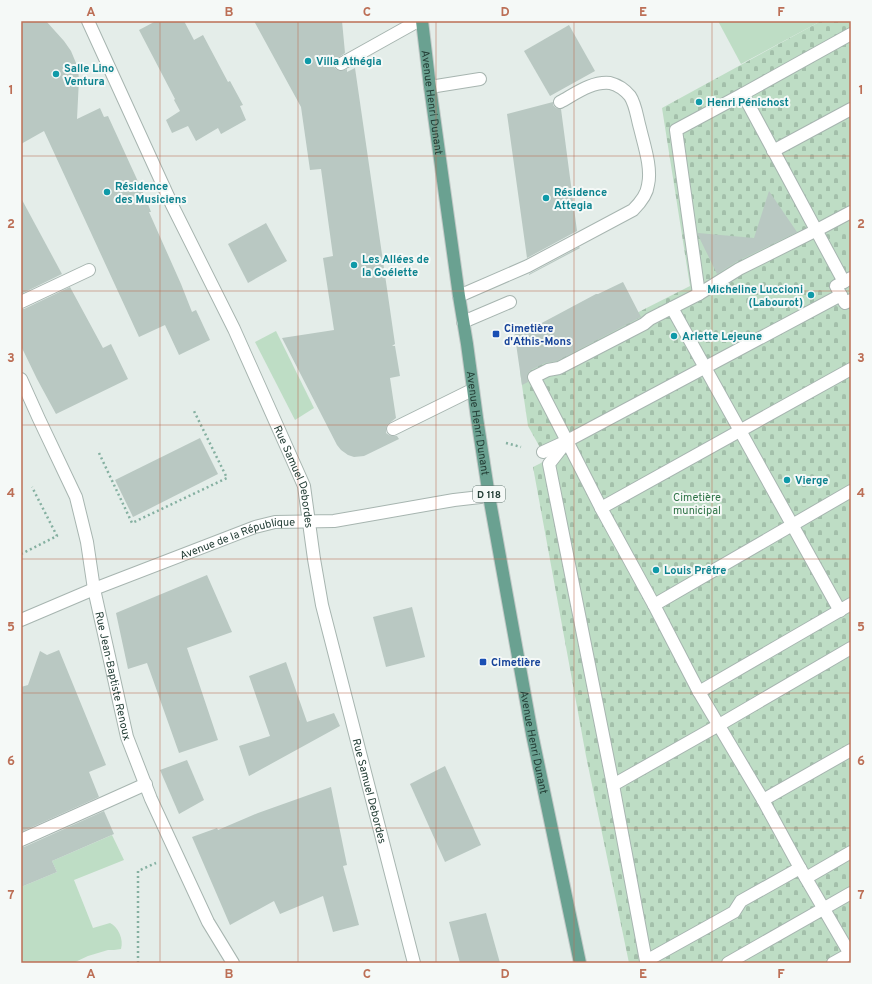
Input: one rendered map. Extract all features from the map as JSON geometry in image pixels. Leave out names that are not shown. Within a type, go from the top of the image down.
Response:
[{"type":"main road","name":"Avenue Henri Dunant","points":[[422,21],[459,296],[467,344],[472,390],[489,496],[532,734],[580,963]]},
{"type":"street","name":"Rue Samuel Debordes","points":[[88,21],[172,205],[234,329],[304,486],[322,605],[414,963]]},
{"type":"street","points":[[341,64],[418,21]]},
{"type":"street","points":[[699,294],[676,130],[851,34]]},
{"type":"street","points":[[430,87],[480,79]]},
{"type":"street","points":[[459,296],[528,266],[633,210],[641,202],[648,187],[649,178],[635,107],[631,98],[617,85],[609,83],[590,86],[560,102]]},
{"type":"street","points":[[543,452],[568,441],[705,367],[846,297],[836,286],[848,280],[817,230],[743,94]]},
{"type":"street","points":[[773,151],[851,109]]},
{"type":"street","points":[[833,963],[850,953],[803,873],[763,800],[699,692],[654,605],[600,508],[568,441],[534,377],[548,370],[559,368],[644,324],[650,319],[699,294],[739,270],[851,212]]},
{"type":"street","points":[[21,302],[89,270]]},
{"type":"street","points":[[463,322],[510,302]]},
{"type":"street","points":[[672,308],[840,611]]},
{"type":"street","points":[[600,508],[851,369]]},
{"type":"street","name":"Rue Jean-Baptiste Renoux","points":[[21,379],[76,497],[87,542],[94,589],[127,737],[152,799],[208,922],[233,963]]},
{"type":"street","points":[[394,429],[472,390]]},
{"type":"street","points":[[568,441],[549,464],[614,785],[646,961],[734,912],[740,901],[851,852]]},
{"type":"street","points":[[654,605],[851,492]]},
{"type":"street","name":"Avenue de la République","points":[[21,620],[94,589],[255,527],[275,522],[334,521],[454,500],[489,496]]},
{"type":"street","points":[[699,692],[851,604]]},
{"type":"street","points":[[614,785],[851,648]]},
{"type":"street","points":[[763,800],[851,750]]},
{"type":"street","points":[[21,840],[146,784]]},
{"type":"street","points":[[728,963],[851,893]]},
{"type":"path","points":[[99,453],[132,523],[226,478],[193,409]]},
{"type":"path","points":[[21,554],[58,536],[32,487]]},
{"type":"path","points":[[138,963],[138,871],[157,862]]},
{"type":"green space","points":[[718,21],[821,21],[741,64]]},
{"type":"green space","name":"Cimetière municipal","points":[[821,21],[851,21],[851,963],[629,963],[586,756],[533,467],[547,460],[528,426],[520,372],[690,286],[662,108]]},
{"type":"green space","points":[[276,331],[314,408],[295,420],[255,342]]},
{"type":"green space","points":[[112,835],[124,860],[74,880],[93,928],[110,923],[116,927],[122,941],[121,949],[108,950],[88,956],[73,963],[21,963],[21,887],[57,872],[52,861]]},
{"type":"building","points":[[21,21],[46,21],[71,51],[76,63],[79,79],[77,119],[100,108],[104,117],[108,116],[146,199],[151,212],[149,212],[192,312],[196,310],[210,340],[179,355],[165,325],[139,337],[44,131],[21,144]]},
{"type":"building","points":[[156,21],[184,21],[194,40],[203,35],[228,82],[230,81],[243,105],[240,106],[246,120],[221,134],[218,128],[196,141],[188,126],[172,133],[166,120],[180,111],[139,30]]},
{"type":"building","name":"Les Allées de la Goélette","points":[[254,21],[342,21],[345,53],[335,60],[334,67],[341,71],[347,69],[347,72],[355,68],[395,344],[392,346],[395,346],[400,376],[390,378],[396,418],[387,425],[386,429],[386,433],[392,436],[397,436],[399,439],[364,456],[354,457],[348,455],[337,445],[282,338],[334,330],[323,258],[333,256],[321,169],[310,170],[301,107]]},
{"type":"building","points":[[569,25],[595,71],[550,96],[524,51]]},
{"type":"building","name":"Résidence Attegia","points":[[553,102],[553,105],[556,108],[561,109],[577,231],[527,258],[507,114]]},
{"type":"building","points":[[769,191],[797,232],[736,262],[717,274],[698,233],[754,238]]},
{"type":"building","points":[[21,198],[62,274],[21,294]]},
{"type":"building","points":[[266,223],[287,261],[248,283],[228,244]]},
{"type":"building","points":[[579,247],[580,248],[529,275],[529,274]]},
{"type":"building","points":[[623,282],[641,317],[557,361],[545,363],[531,370],[527,376],[528,382],[522,385],[514,330],[539,327],[538,325],[596,294]]},
{"type":"building","points":[[70,287],[103,348],[111,344],[128,379],[56,414],[21,346],[21,309],[24,309]]},
{"type":"building","points":[[200,438],[218,474],[133,517],[115,480]]},
{"type":"building","points":[[207,575],[232,632],[187,648],[218,740],[179,753],[147,663],[128,669],[116,613]]},
{"type":"building","points":[[412,607],[425,657],[386,667],[373,617]]},
{"type":"building","points":[[59,650],[106,765],[89,772],[99,797],[21,832],[21,687],[28,685],[40,651],[47,655]]},
{"type":"building","points":[[286,662],[307,722],[334,713],[340,726],[249,776],[239,746],[270,736],[249,676]]},
{"type":"building","points":[[187,760],[204,800],[179,814],[160,770]]},
{"type":"building","points":[[445,766],[481,845],[445,862],[410,784]]},
{"type":"building","points":[[331,787],[347,865],[343,866],[359,925],[333,932],[323,896],[280,914],[274,901],[230,925],[192,837],[217,828],[218,830],[258,813]]},
{"type":"building","points":[[104,811],[114,834],[52,861],[57,872],[21,887],[21,847]]},
{"type":"building","points":[[486,913],[500,963],[460,963],[449,922]]},
{"type":"place","name":"Villa Athégia","points":[[308,61]]},
{"type":"place","name":"Salle Lino Ventura","points":[[56,74]]},
{"type":"place","name":"Henri Pénichost","points":[[699,102]]},
{"type":"place","name":"Résidence des Musiciens","points":[[107,192]]},
{"type":"place","name":"Résidence Attegia","points":[[546,198]]},
{"type":"place","name":"Les Allées de la Goélette","points":[[354,265]]},
{"type":"place","name":"Micheline Luccioni (Labourot)","points":[[811,295]]},
{"type":"place","name":"Cimetière d'Athis-Mons","points":[[496,334]]},
{"type":"place","name":"Arlette Lejeune","points":[[674,336]]},
{"type":"place","name":"Vierge","points":[[787,480]]},
{"type":"place","name":"Louis Prêtre","points":[[656,570]]},
{"type":"place","name":"Cimetière","points":[[483,662]]}]
